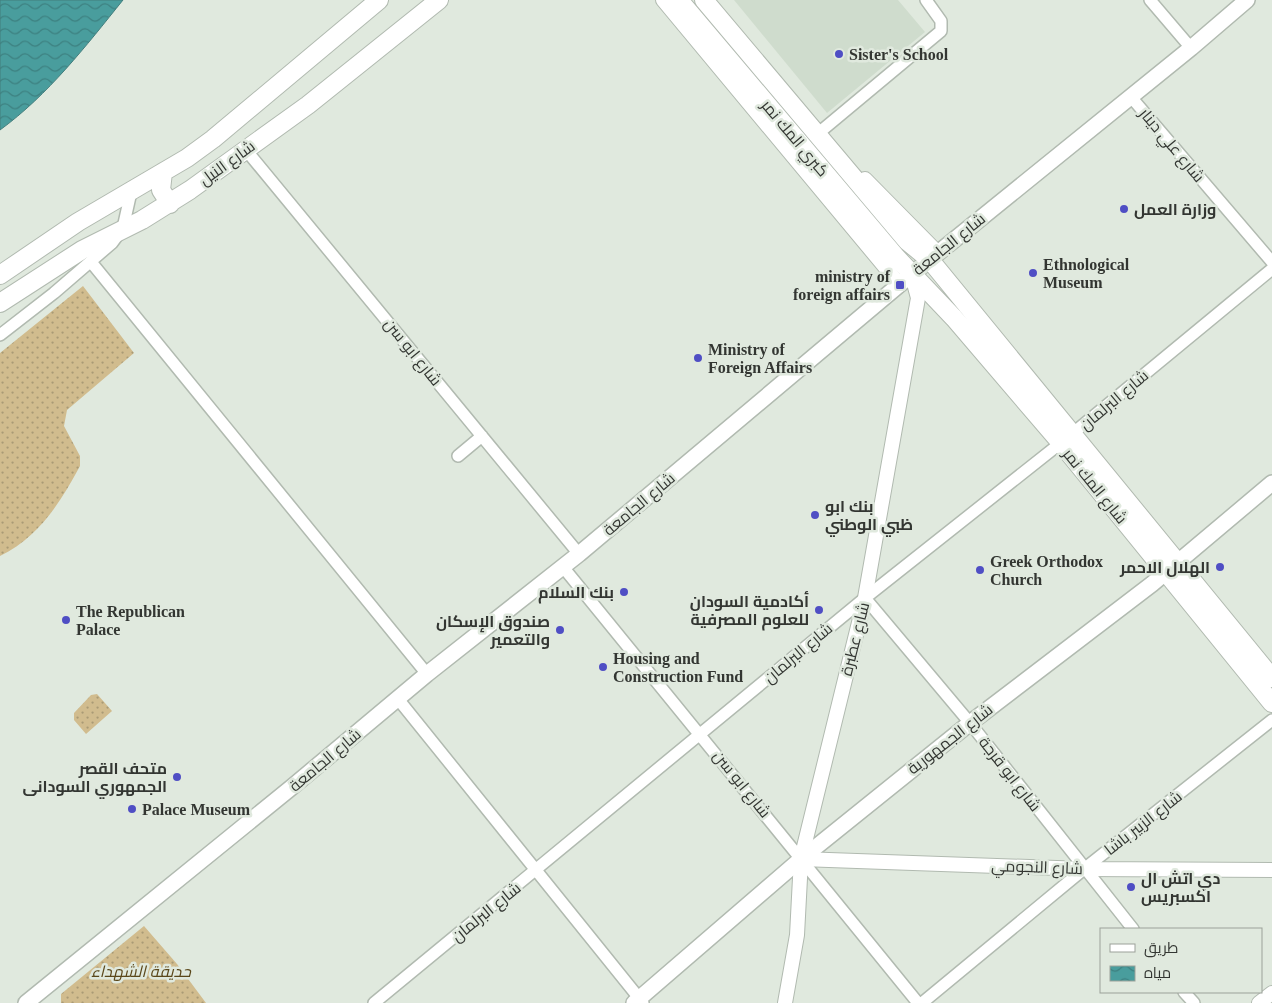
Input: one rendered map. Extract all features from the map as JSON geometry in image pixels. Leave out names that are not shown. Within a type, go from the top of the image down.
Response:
[{"type":"main road","name":"شارع النيل","points":[[0,274],[78,222],[131,192],[214,139],[378,0]]},
{"type":"main road","name":"شارع النيل","points":[[0,303],[86,256],[123,228],[170,204],[308,105],[420,7],[439,0]]},
{"type":"main road","name":"كبري المك نمر","points":[[680,0],[906,280]]},
{"type":"main road","name":"كبري المك نمر","points":[[704,0],[907,240],[934,256]]},
{"type":"main road","name":"شارع الجامعة","points":[[26,1003],[427,674],[579,554],[934,256],[1192,48],[1247,0]]},
{"type":"main road","points":[[163,172],[161,190],[170,204]]},
{"type":"main road","points":[[78,222],[86,256]]},
{"type":"main road","name":"شارع المك نمر","points":[[934,256],[1066,438],[1171,567],[1272,703]]},
{"type":"main road","name":"شارع المك نمر","points":[[906,280],[954,318],[1066,438]]},
{"type":"main road","name":"شارع الجمهورية","points":[[639,1002],[801,859],[970,723],[1171,567],[1272,483]]},
{"type":"main road","name":"شارع المك نمر","points":[[1171,567],[1272,678]]},
{"type":"street","points":[[664,0],[906,280]]},
{"type":"street","points":[[716,0],[821,131],[934,256]]},
{"type":"street","points":[[821,131],[941,32],[941,21],[926,0]]},
{"type":"street","points":[[1150,0],[1192,48]]},
{"type":"street","name":"شارع علي دينار","points":[[1131,97],[1272,262]]},
{"type":"street","name":"شارع ابو سن","points":[[246,150],[579,554]]},
{"type":"street","points":[[123,228],[131,192]]},
{"type":"street","points":[[0,335],[86,256],[427,674]]},
{"type":"street","name":"شارع البرلمان","points":[[374,1003],[865,598],[1066,438],[1272,269]]},
{"type":"street","name":"شارع عطبرة","points":[[785,1003],[797,935],[801,859],[865,598],[918,298],[906,280]]},
{"type":"street","points":[[458,456],[482,436]]},
{"type":"street","name":"شارع ابو سن","points":[[563,567],[920,1003]]},
{"type":"street","name":"شارع ابو قرجة","points":[[865,598],[970,723],[1132,928]]},
{"type":"street","points":[[398,699],[639,1002]]},
{"type":"street","name":"شارع الزبير باشا","points":[[920,1003],[1084,869],[1272,720]]},
{"type":"street","name":"شارع النجومي","points":[[801,859],[1084,869],[1272,870]]},
{"type":"street","points":[[1259,1003],[1272,992]]},
{"type":"street","points":[[1185,993],[1194,1003]]},
{"type":"shaded area","name":"Sister's School","points":[[734,0],[898,0],[925,32],[827,113]]},
{"type":"green space","points":[[83,286],[134,353],[67,410],[64,426],[80,456],[80,466],[65,493],[47,518],[26,539],[0,556],[0,353]]},
{"type":"green space","points":[[97,694],[112,711],[86,734],[74,720],[74,713],[91,695]]},
{"type":"green space","name":"حديقة الشهداء","points":[[144,926],[177,964],[206,1003],[61,1003],[61,994]]},
{"type":"water","points":[[0,0],[123,0],[50,86],[0,130]]},
{"type":"place","name":"Sister's School","points":[[839,54]]},
{"type":"place","name":"وزارة العمل","points":[[1124,209]]},
{"type":"place","name":"Ethnological Museum","points":[[1033,273]]},
{"type":"place","name":"ministry of foreign affairs","points":[[900,285]]},
{"type":"place","name":"Ministry of Foreign Affairs","points":[[698,358]]},
{"type":"place","name":"بنك ابو ظبي الوطني","points":[[815,515]]},
{"type":"place","name":"الهلال الاحمر","points":[[1220,567]]},
{"type":"place","name":"Greek Orthodox Church","points":[[980,570]]},
{"type":"place","name":"بنك السلام","points":[[624,592]]},
{"type":"place","name":"أكادمية السودان للعلوم المصرفية","points":[[819,610]]},
{"type":"place","name":"The Republican Palace","points":[[66,620]]},
{"type":"place","name":"صندوق الإسكان والتعمير","points":[[560,630]]},
{"type":"place","name":"Housing and Construction Fund","points":[[603,667]]},
{"type":"place","name":"متحف القصر الجمهوري السودانى","points":[[177,777]]},
{"type":"place","name":"Palace Museum","points":[[132,809]]},
{"type":"place","name":"دي اتش ال اكسبريس","points":[[1131,887]]}]
